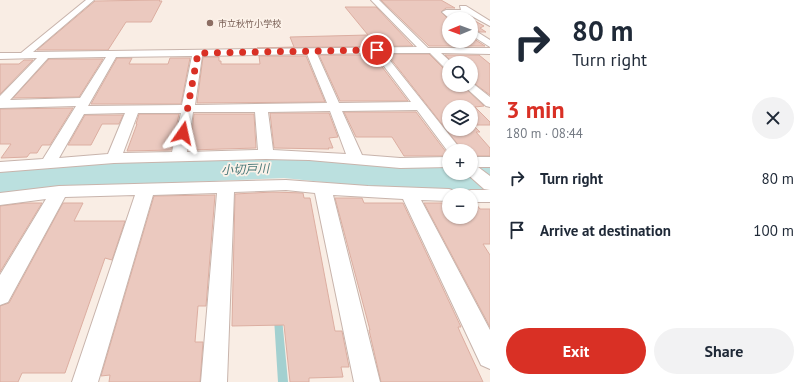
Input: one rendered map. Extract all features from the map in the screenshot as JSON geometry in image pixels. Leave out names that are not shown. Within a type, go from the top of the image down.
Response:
[{"type":"street","points":[[23,56],[90,0]]},
{"type":"street","points":[[375,0],[442,60]]},
{"type":"street","points":[[446,12],[466,10],[469,12]]},
{"type":"street","points":[[478,17],[490,24]]},
{"type":"street","points":[[478,36],[490,44]]},
{"type":"street","points":[[0,56],[377,50],[487,53]]},
{"type":"street","points":[[377,50],[449,144]]},
{"type":"street","points":[[311,51],[356,159]]},
{"type":"street","points":[[179,156],[198,53]]},
{"type":"street","points":[[48,163],[112,54]]},
{"type":"street","points":[[0,103],[45,56]]},
{"type":"street","points":[[478,92],[487,98]]},
{"type":"street","points":[[0,103],[82,106],[133,110],[420,106]]},
{"type":"street","points":[[261,108],[266,154]]},
{"type":"street","points":[[114,158],[133,110]]},
{"type":"street","points":[[0,167],[114,158],[266,154],[309,155],[400,163],[442,162]]},
{"type":"street","points":[[478,162],[490,162]]},
{"type":"street","points":[[478,175],[490,185]]},
{"type":"street","points":[[0,199],[59,192],[286,185],[410,195],[442,195]]},
{"type":"street","points":[[214,382],[226,187]]},
{"type":"street","points":[[85,382],[146,189]]},
{"type":"street","points":[[323,189],[367,382]]},
{"type":"street","points":[[0,295],[59,192]]},
{"type":"street","points":[[410,195],[490,356]]},
{"type":"street","points":[[478,196],[490,196]]},
{"type":"building","points":[[160,0],[159,1],[162,1],[151,22],[126,22],[108,50],[37,50],[95,1]]},
{"type":"building","points":[[381,0],[441,0],[455,8],[446,8],[441,12],[442,46],[429,46]]},
{"type":"building","points":[[345,7],[376,7],[413,46],[257,48],[294,47],[290,37],[368,35]]},
{"type":"building","points":[[478,23],[484,26],[480,28],[486,32],[478,31]]},
{"type":"building","points":[[478,42],[485,46],[478,46]]},
{"type":"building","points":[[387,54],[429,54],[442,67],[442,92],[469,92],[478,100],[442,100],[442,124]]},
{"type":"building","points":[[319,55],[373,55],[408,101],[340,101]]},
{"type":"building","points":[[445,55],[479,55],[490,64],[490,95],[478,86],[478,56]]},
{"type":"building","points":[[259,56],[306,56],[325,102],[197,103],[203,57],[219,57],[221,64],[260,64]]},
{"type":"building","points":[[117,58],[132,58],[129,64],[168,64],[170,58],[190,58],[181,104],[91,104]]},
{"type":"building","points":[[49,59],[103,59],[79,97],[13,98]]},
{"type":"building","points":[[24,60],[33,60],[0,94],[0,64],[19,64]]},
{"type":"building","points":[[478,100],[484,106],[478,107]]},
{"type":"building","points":[[73,108],[50,145],[42,145],[37,153],[30,153],[27,157],[1,158],[11,144],[0,144],[0,109]]},
{"type":"building","points":[[478,110],[490,122],[490,125],[478,125]]},
{"type":"building","points":[[344,112],[416,112],[442,147],[442,156],[404,156],[392,137],[356,137]]},
{"type":"building","points":[[270,113],[329,113],[338,137],[329,138],[333,148],[328,148],[329,149],[274,148]]},
{"type":"building","points":[[139,114],[179,114],[171,150],[127,151]]},
{"type":"building","points":[[194,114],[254,114],[256,148],[190,150]]},
{"type":"building","points":[[85,115],[123,115],[119,124],[102,124],[91,145],[68,145]]},
{"type":"building","points":[[478,134],[490,148],[490,156],[478,156],[478,144],[458,144],[451,136],[478,136]]},
{"type":"building","points":[[273,192],[303,193],[304,198],[310,198],[335,331],[342,331],[349,367],[341,367],[343,377],[309,378],[309,382],[290,382],[284,325],[232,326],[235,194]]},
{"type":"building","points":[[215,195],[206,306],[198,306],[195,342],[203,342],[200,382],[109,382],[110,375],[101,376],[154,196]]},
{"type":"building","points":[[335,198],[362,198],[364,203],[403,203],[461,327],[458,327],[483,382],[381,382],[370,330]]},
{"type":"building","points":[[25,203],[42,203],[0,272],[0,206]]},
{"type":"building","points":[[63,203],[83,203],[74,221],[125,221],[112,260],[105,258],[65,373],[22,373],[18,382],[0,382],[0,306],[9,303]]},
{"type":"building","points":[[424,203],[442,203],[442,224],[478,224],[478,206],[480,209],[490,209],[490,244],[483,244],[490,255],[490,327]]},
{"type":"waterway","name":"小切戸川","points":[[0,182],[71,175],[284,167],[400,178],[453,180],[490,178]]},
{"type":"waterway","points":[[278,318],[283,382]]},
{"type":"place","name":"市立秋竹小学校","points":[[210,23]]},
{"type":"route","points":[[183,133],[198,53],[377,50]]}]
